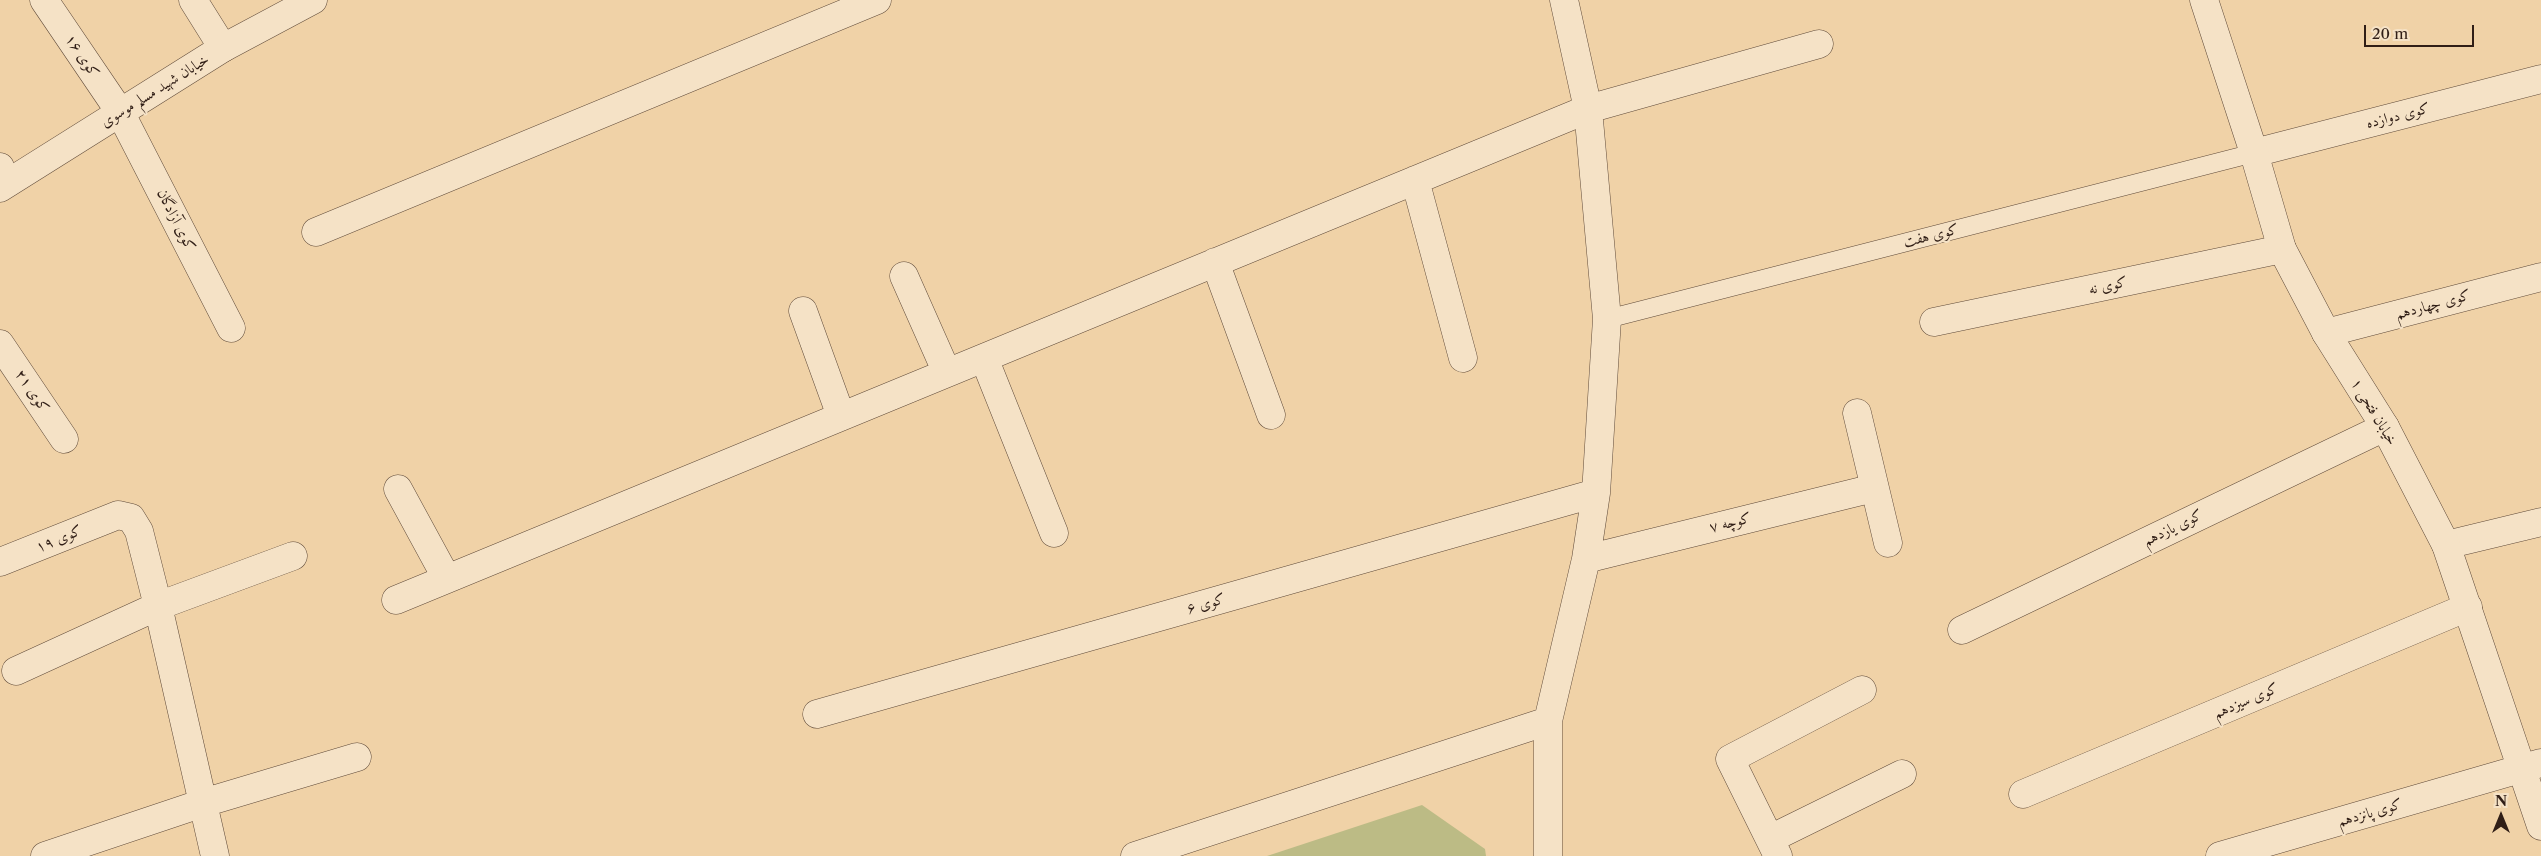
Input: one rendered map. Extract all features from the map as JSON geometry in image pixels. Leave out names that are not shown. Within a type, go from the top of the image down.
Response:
[{"type":"street","name":"کوی ۱۶","points":[[44,0],[120,112]]},
{"type":"street","points":[[193,0],[223,48]]},
{"type":"street","name":"خیابان شهید مسلم موسوی","points":[[2,179],[120,112],[223,48],[313,0]]},
{"type":"street","points":[[316,232],[877,0]]},
{"type":"street","points":[[1548,856],[1548,721],[1586,559],[1596,493],[1607,319],[1588,108],[1564,0]]},
{"type":"street","name":"خیابان فتحی ۱","points":[[2204,0],[2254,154],[2282,250],[2326,333],[2385,427],[2446,545],[2468,607],[2531,767],[2541,826]]},
{"type":"street","points":[[396,600],[1588,108],[1819,44]]},
{"type":"street","name":"کوی دوازده","points":[[2254,154],[2541,79]]},
{"type":"street","name":"کوی آزادگان","points":[[120,112],[231,328]]},
{"type":"street","points":[[1415,180],[1464,358]]},
{"type":"street","name":"کوی نه","points":[[1934,322],[2282,250]]},
{"type":"street","points":[[1215,262],[1270,415]]},
{"type":"street","points":[[904,276],[947,373]]},
{"type":"street","name":"کوی چهاردهم","points":[[2326,333],[2541,276]]},
{"type":"street","points":[[803,311],[841,416]]},
{"type":"street","name":"کوی ۲۱","points":[[0,344],[64,439]]},
{"type":"street","points":[[984,358],[1054,533]]},
{"type":"street","points":[[1858,413],[1888,543]]},
{"type":"street","name":"کوی یازدهم","points":[[1962,630],[2385,427]]},
{"type":"street","name":"کوچه ۷","points":[[1586,559],[1874,488]]},
{"type":"street","points":[[398,489],[447,579]]},
{"type":"street","name":"کوی ۶","points":[[817,714],[1596,493]]},
{"type":"street","name":"کوی ۱۹","points":[[0,562],[118,516],[132,518],[139,531],[158,606]]},
{"type":"street","points":[[2446,545],[2541,522]]},
{"type":"street","points":[[16,671],[158,606],[294,556]]},
{"type":"street","points":[[158,606],[215,856]]},
{"type":"street","name":"کوی سیزدهم","points":[[2023,794],[2468,607]]},
{"type":"street","points":[[1862,690],[1730,759],[1774,847],[1902,774]]},
{"type":"street","points":[[1135,856],[1548,721]]},
{"type":"street","points":[[45,856],[203,803],[357,757]]},
{"type":"street","name":"کوی پانزدهم","points":[[2220,856],[2531,767]]},
{"type":"lane","name":"کوی هفت","points":[[1607,319],[2254,154]]},
{"type":"shaded area","points":[[1422,805],[1485,849],[1486,856],[1267,856]]}]
